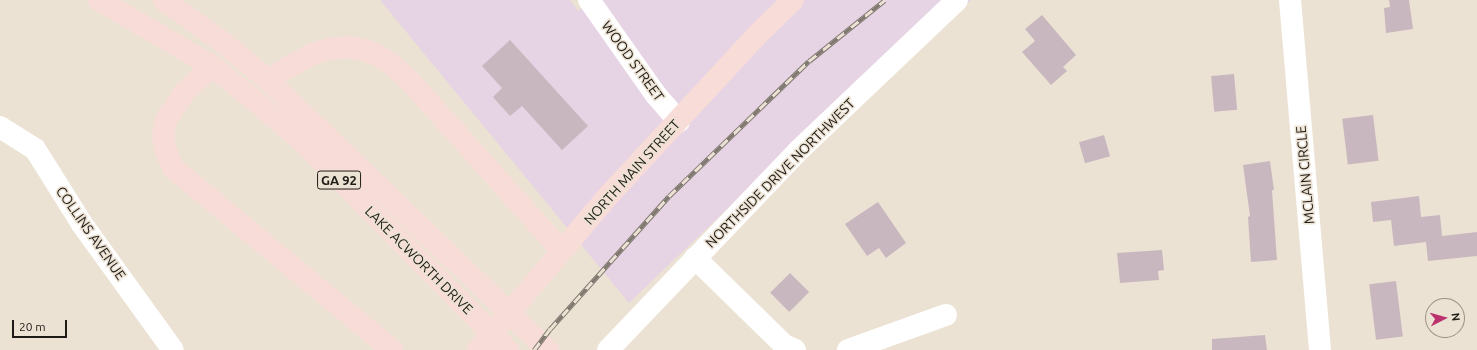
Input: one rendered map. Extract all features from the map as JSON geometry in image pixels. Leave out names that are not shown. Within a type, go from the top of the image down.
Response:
[{"type":"main road","name":"LAKE ACWORTH DRIVE","points":[[100,0],[212,66],[302,142],[508,350]]},
{"type":"main road","name":"LAKE ACWORTH DRIVE","points":[[164,0],[225,44],[269,81],[548,350]]},
{"type":"main road","name":"NORTH MAIN STREET","points":[[478,350],[609,195],[758,34],[793,0]]},
{"type":"main road","points":[[269,81],[280,72],[312,54],[330,49],[357,49],[384,59],[409,80],[562,251]]},
{"type":"main road","points":[[212,66],[184,93],[169,115],[165,124],[163,136],[165,148],[173,168],[392,350]]},
{"type":"street","name":"WOOD STREET","points":[[590,0],[656,95],[679,121]]},
{"type":"street","name":"NORTHSIDE DRIVE NORTHWEST","points":[[608,350],[798,151],[957,0]]},
{"type":"street","name":"MCLAIN CIRCLE","points":[[1290,0],[1320,350]]},
{"type":"street","name":"COLLINS AVENUE","points":[[0,127],[35,149],[82,224],[173,350]]},
{"type":"street","points":[[695,258],[784,345],[795,350]]},
{"type":"street","points":[[848,350],[946,315]]},
{"type":"shaded area","points":[[380,0],[570,0],[578,11],[591,0],[971,0],[777,161],[629,303]]},
{"type":"building","points":[[1389,0],[1409,0],[1413,29],[1386,33],[1384,8],[1390,7]]},
{"type":"building","points":[[1042,15],[1076,55],[1063,67],[1067,71],[1051,85],[1022,52],[1035,41],[1025,29]]},
{"type":"building","points":[[510,40],[588,126],[562,150],[522,106],[510,116],[493,97],[502,88],[482,66]]},
{"type":"building","points":[[1234,74],[1237,110],[1214,112],[1211,76]]},
{"type":"building","points":[[1373,115],[1379,161],[1348,164],[1342,119]]},
{"type":"building","points":[[1104,135],[1110,156],[1085,163],[1079,142]]},
{"type":"building","points":[[1270,161],[1274,190],[1272,190],[1277,260],[1251,262],[1248,217],[1250,216],[1243,165]]},
{"type":"building","points":[[1419,196],[1421,217],[1440,215],[1442,236],[1477,232],[1477,256],[1428,261],[1426,242],[1394,246],[1391,220],[1373,222],[1371,202]]},
{"type":"building","points":[[878,202],[906,243],[886,258],[879,248],[867,256],[845,224]]},
{"type":"building","points":[[1162,250],[1164,270],[1158,271],[1159,280],[1120,283],[1117,253]]},
{"type":"building","points":[[790,273],[809,292],[789,312],[770,293]]},
{"type":"building","points":[[1396,281],[1403,337],[1376,340],[1369,284]]},
{"type":"building","points":[[1265,335],[1267,350],[1212,350],[1212,339]]},
{"type":"railway","points":[[534,350],[550,329],[669,196],[809,61],[885,0]]}]
